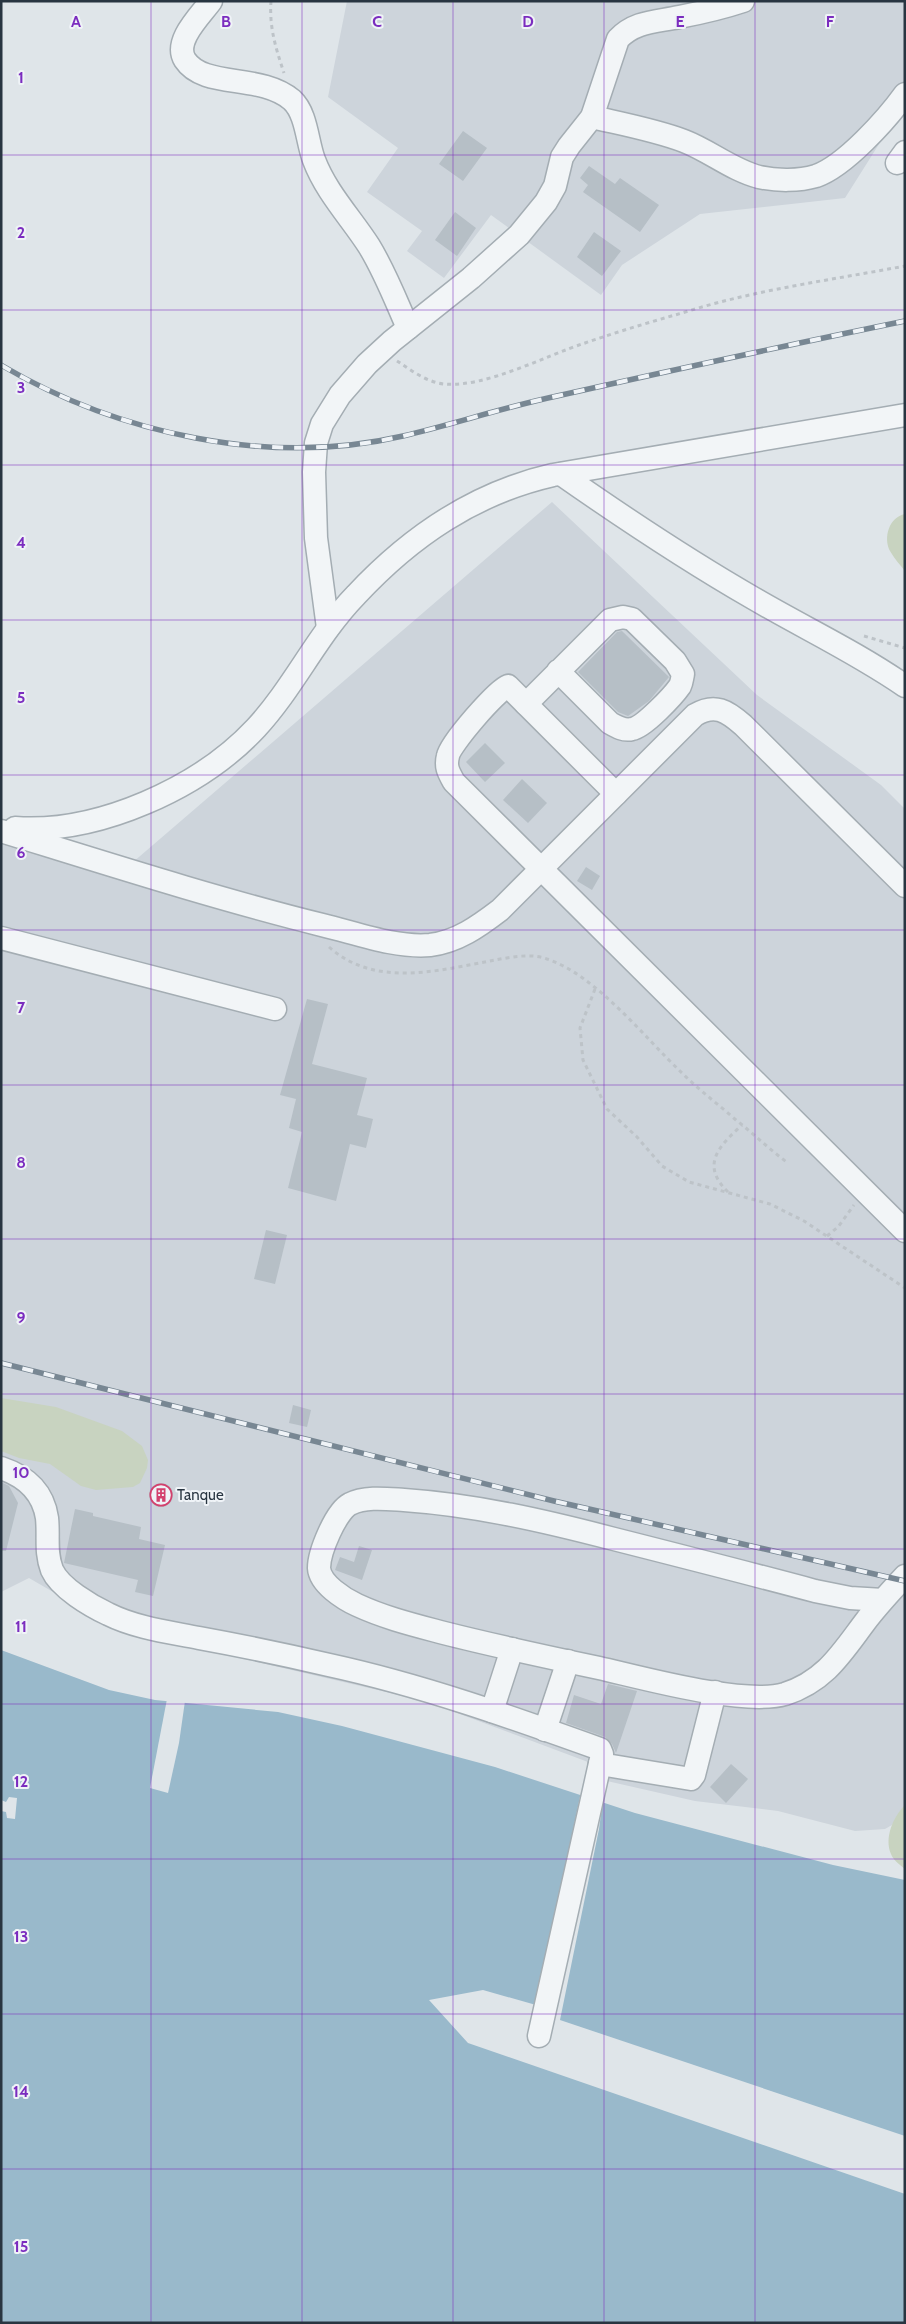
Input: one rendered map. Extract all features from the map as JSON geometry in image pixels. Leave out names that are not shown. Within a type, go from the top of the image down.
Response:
[{"type":"street","points":[[211,1],[184,39],[182,50],[184,58],[191,68],[203,75],[268,86],[293,102],[321,176],[370,249],[408,328]]},
{"type":"street","points":[[328,628],[316,538],[314,472],[316,443],[322,424],[340,395],[381,351],[471,278],[519,235],[546,202],[555,186],[562,158],[592,116],[618,39],[627,30],[644,23],[678,18],[743,1]]},
{"type":"street","points":[[592,116],[683,140],[740,170],[759,177],[796,179],[816,176],[850,154],[888,116],[905,94]]},
{"type":"street","points":[[1,829],[51,827],[107,816],[168,792],[207,770],[256,727],[328,628],[355,595],[378,572],[429,530],[455,513],[502,489],[562,474],[905,416]]},
{"type":"street","points":[[562,474],[665,545],[755,599],[841,645],[905,686]]},
{"type":"street","points":[[526,704],[558,671],[601,628],[610,620],[623,616],[632,619],[661,647],[675,661],[683,674],[680,686],[646,721],[639,727],[628,729],[617,728],[610,723],[558,671]]},
{"type":"street","points":[[616,794],[511,688],[505,687],[459,736],[449,750],[446,764],[454,782],[905,1231]]},
{"type":"street","points":[[1,829],[220,898],[313,922],[402,944],[418,945],[444,942],[473,930],[500,910],[695,715],[710,709],[725,711],[743,725],[905,886]]},
{"type":"street","points":[[1,938],[275,1009]]},
{"type":"street","points":[[1,1468],[16,1473],[38,1493],[47,1518],[46,1550],[53,1572],[86,1602],[109,1615],[134,1624],[291,1656],[392,1680],[492,1711],[600,1749],[602,1754],[600,1764],[539,2036]]},
{"type":"street","points":[[883,1600],[850,1598],[815,1591],[606,1537],[496,1511],[452,1504],[387,1499],[362,1500],[349,1504],[340,1512],[330,1532],[319,1570],[324,1580],[334,1590],[353,1604],[391,1619],[568,1662],[689,1688],[765,1697],[782,1695],[806,1686],[822,1675],[837,1660],[883,1600],[905,1576]]},
{"type":"street","points":[[492,1711],[512,1649]]},
{"type":"street","points":[[545,1730],[568,1662]]},
{"type":"street","points":[[600,1764],[691,1779],[694,1774],[715,1692]]},
{"type":"path","points":[[271,1],[275,46],[293,102]]},
{"type":"path","points":[[381,351],[429,380],[444,384],[460,383],[510,371],[585,343],[684,312],[813,283],[905,266]]},
{"type":"path","points":[[313,922],[331,949],[350,962],[374,969],[412,974],[517,956],[533,956],[555,962],[595,989],[624,1014],[699,1090],[788,1163]]},
{"type":"path","points":[[595,989],[580,1028],[581,1053],[586,1068],[608,1110],[637,1137],[662,1166],[674,1175],[689,1182],[770,1204],[804,1221],[905,1288]]},
{"type":"path","points":[[729,1193],[718,1182],[715,1174],[715,1158],[727,1139],[742,1125]]},
{"type":"path","points":[[827,1236],[838,1226],[864,1189]]},
{"type":"shaded area","points":[[347,1],[905,1],[905,103],[845,198],[700,214],[622,265],[601,295],[491,215],[444,278],[407,251],[422,231],[367,192],[398,148],[328,97]]},
{"type":"shaded area","points":[[552,502],[757,695],[881,785],[905,809],[905,1805],[892,1825],[885,1829],[855,1831],[778,1811],[695,1801],[607,1781],[585,1775],[588,1762],[425,1701],[193,1647],[110,1625],[29,1578],[1,1592],[1,831],[125,869]]},
{"type":"green space","points":[[905,514],[905,571],[890,551],[887,534],[895,519]]},
{"type":"green space","points":[[1,1398],[56,1407],[122,1431],[142,1446],[148,1460],[147,1468],[140,1483],[133,1487],[96,1490],[81,1486],[50,1464],[19,1458],[1,1451]]},
{"type":"green space","points":[[905,1805],[905,1869],[892,1856],[889,1848],[889,1835],[893,1822]]},
{"type":"water","points":[[1,1650],[109,1690],[155,1700],[278,1712],[342,1726],[495,1767],[635,1813],[833,1865],[905,1880],[905,2323],[1,2323]]},
{"type":"pier","points":[[167,1699],[185,1701],[179,1743],[168,1793],[150,1788]]},
{"type":"pier","points":[[581,1792],[603,1800],[599,1829],[560,2020],[905,2136],[905,2194],[468,2043],[429,2000],[483,1990],[536,2005]]},
{"type":"pier","points":[[9,1797],[17,1798],[15,1819],[7,1818],[6,1812],[1,1811],[1,1800],[6,1802]]},
{"type":"building","points":[[463,131],[487,148],[463,181],[439,164]]},
{"type":"building","points":[[589,166],[615,184],[620,178],[659,205],[640,232],[583,192],[588,185],[580,178]]},
{"type":"building","points":[[455,212],[476,228],[457,256],[435,240]]},
{"type":"building","points":[[594,232],[621,251],[602,276],[577,257]]},
{"type":"building","points":[[622,631],[669,677],[649,701],[628,716],[618,712],[578,672],[617,632]]},
{"type":"building","points":[[485,743],[505,763],[485,782],[466,762]]},
{"type":"building","points":[[522,779],[547,803],[528,823],[503,800]]},
{"type":"building","points":[[586,867],[600,876],[592,890],[577,881]]},
{"type":"building","points":[[307,999],[328,1004],[312,1064],[367,1078],[357,1115],[373,1119],[366,1148],[350,1144],[336,1201],[288,1188],[302,1132],[289,1128],[296,1099],[280,1095]]},
{"type":"building","points":[[266,1230],[287,1235],[275,1284],[254,1279]]},
{"type":"building","points":[[293,1405],[311,1410],[307,1427],[289,1423]]},
{"type":"building","points":[[1,1482],[9,1486],[18,1503],[6,1551],[1,1551]]},
{"type":"building","name":"Tanque","points":[[161,1483],[170,1486],[173,1495],[170,1504],[161,1507],[152,1504],[149,1495],[152,1486]]},
{"type":"building","points":[[75,1509],[93,1513],[93,1516],[141,1527],[139,1539],[165,1545],[153,1596],[135,1592],[138,1580],[64,1563]]},
{"type":"building","points":[[359,1546],[372,1550],[362,1580],[335,1570],[340,1557],[354,1562]]},
{"type":"building","points":[[608,1684],[637,1691],[616,1753],[612,1744],[605,1737],[566,1723],[574,1695],[601,1704]]},
{"type":"building","points":[[731,1764],[748,1779],[726,1803],[710,1787]]},
{"type":"railway","points":[[1,365],[46,389],[94,410],[144,426],[196,438],[248,445],[300,448],[352,445],[403,436],[538,400],[905,321]]},
{"type":"railway","points":[[1,1363],[554,1501],[905,1581]]},
{"type":"place","name":"Tanque","points":[[161,1495]]}]
